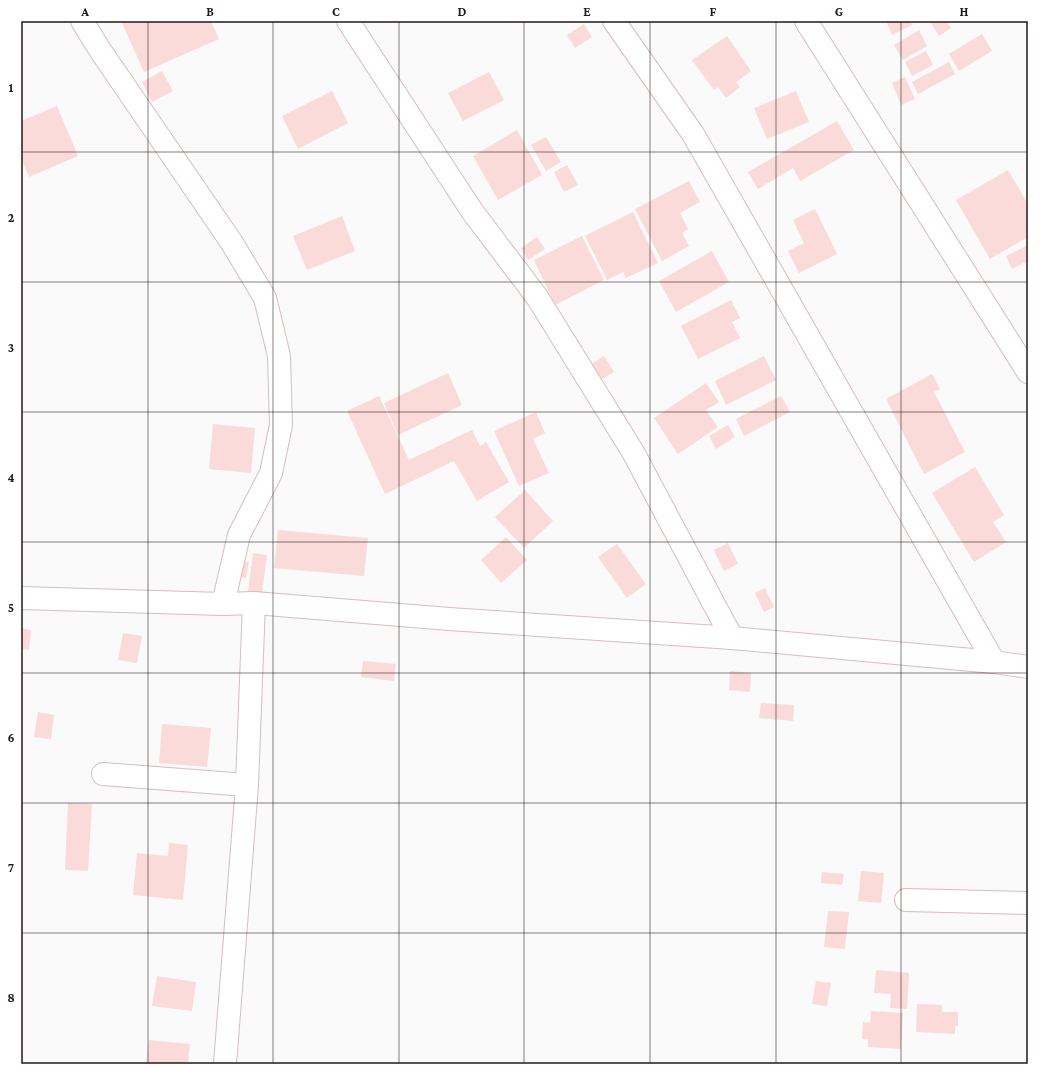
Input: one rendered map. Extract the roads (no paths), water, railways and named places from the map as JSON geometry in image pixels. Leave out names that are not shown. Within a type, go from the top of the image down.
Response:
[{"type":"street","points":[[82,21],[100,50],[232,243],[265,298],[280,356],[281,425],[271,473],[238,535],[223,604]]},
{"type":"street","points":[[348,21],[472,211],[537,297],[633,452],[732,638]]},
{"type":"street","points":[[614,21],[693,134],[994,662]]},
{"type":"street","points":[[806,21],[1028,372]]},
{"type":"street","points":[[21,598],[254,604],[457,620],[732,638],[994,662],[1028,667]]},
{"type":"street","points":[[225,1064],[247,785],[254,604]]},
{"type":"street","points":[[103,774],[247,785]]},
{"type":"street","points":[[906,900],[1028,904]]}]
